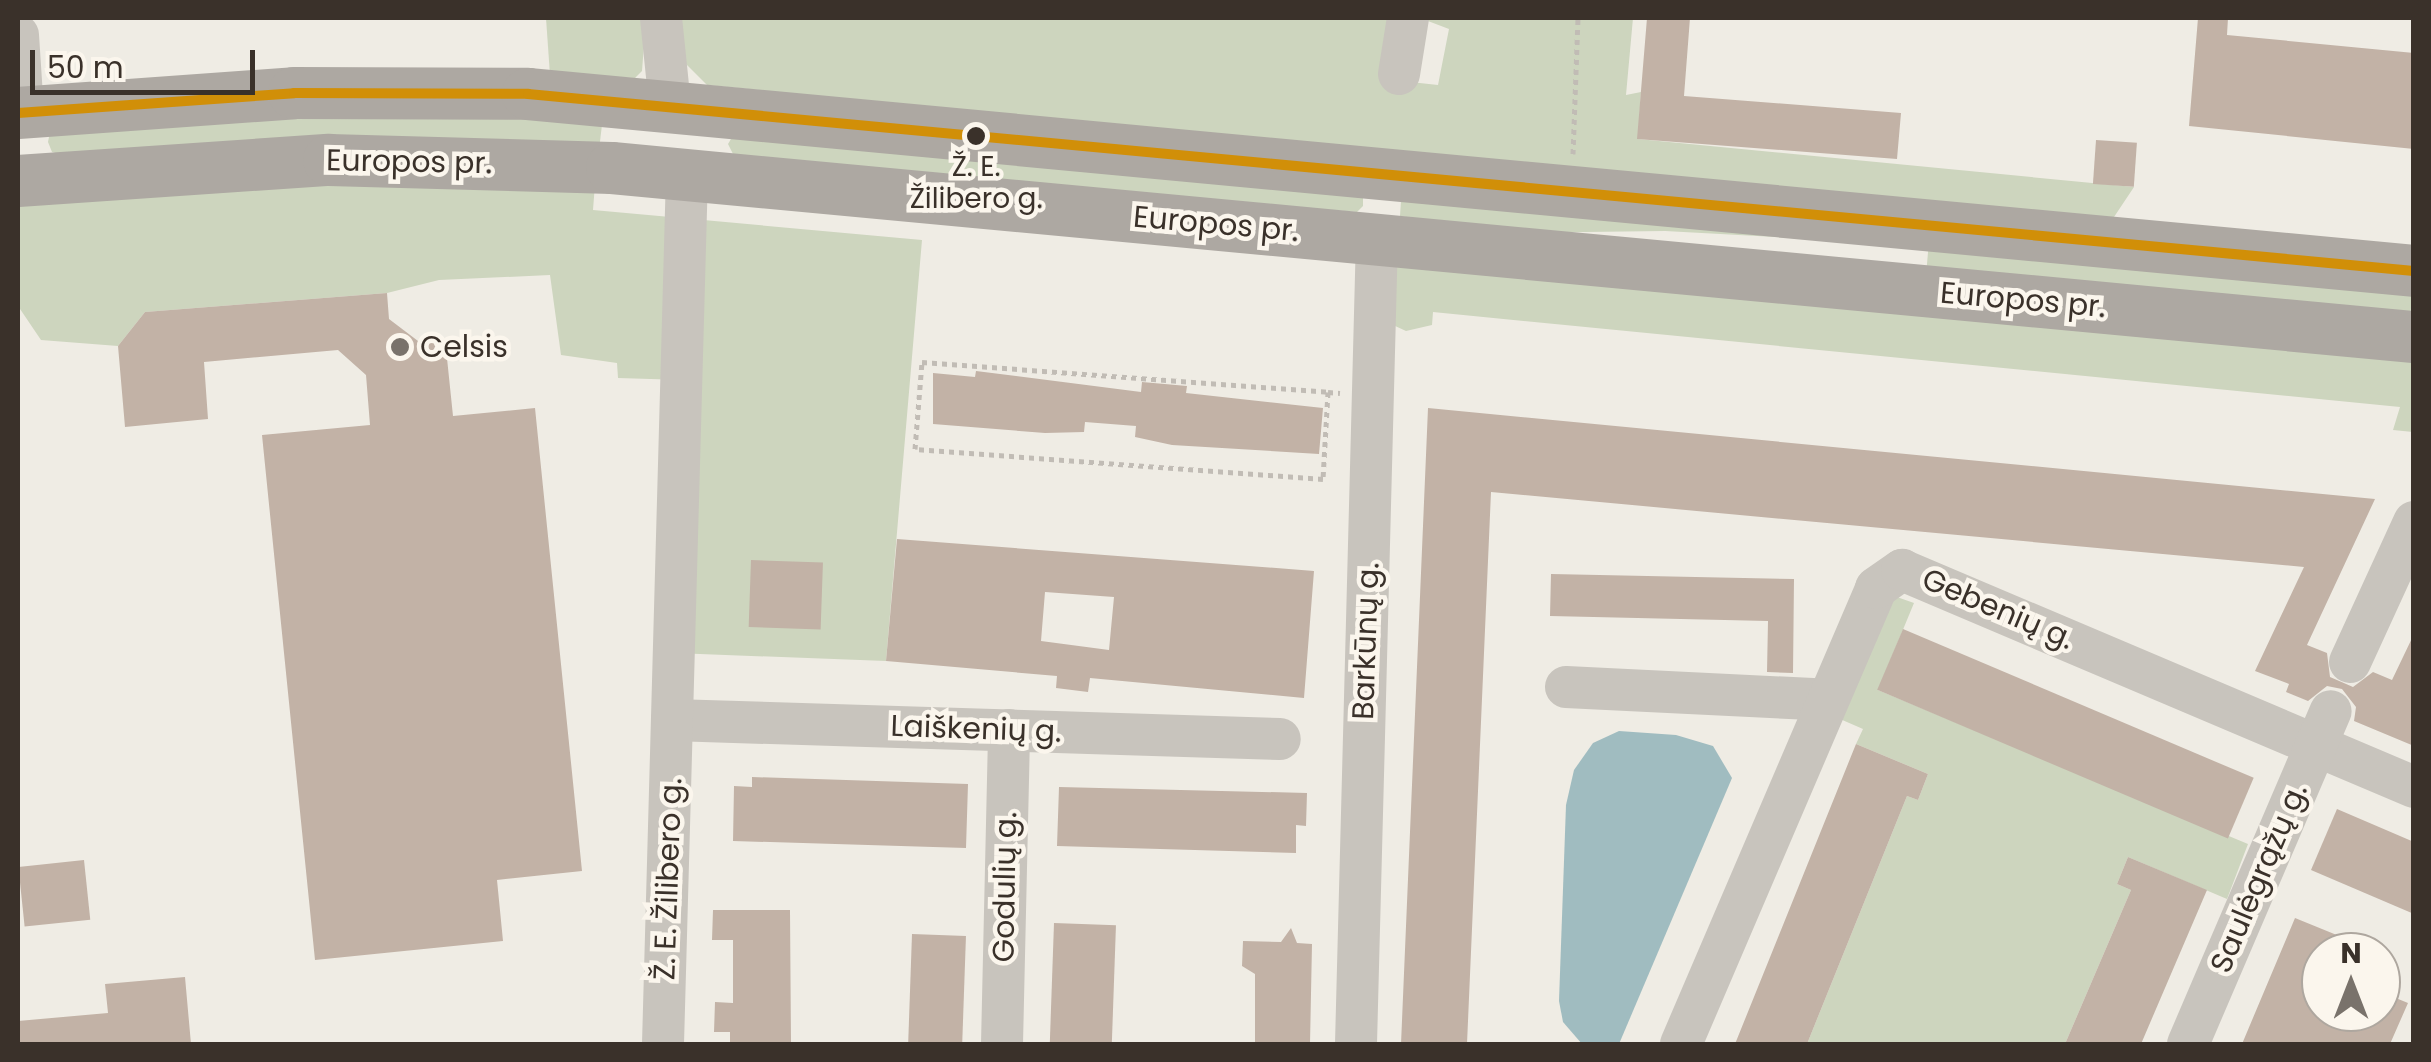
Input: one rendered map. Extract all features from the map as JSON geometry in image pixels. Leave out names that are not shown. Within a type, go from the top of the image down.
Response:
[{"type":"main road","points":[[24,181],[20,112],[294,93],[528,94],[2414,271]]},
{"type":"main road","points":[[679,106],[686,175]]},
{"type":"main road","name":"Europos pr.","points":[[24,181],[329,160],[686,175],[2414,337]]},
{"type":"main road","points":[[1377,238],[1382,172]]},
{"type":"main road","points":[[1801,280],[1825,266],[1842,244],[1845,216]]},
{"type":"street","points":[[662,18],[679,106]]},
{"type":"street","points":[[1399,74],[1408,18]]},
{"type":"street","points":[[18,35],[20,112]]},
{"type":"street","name":"Ž. E. Žilibero g.","points":[[664,1044],[686,175]]},
{"type":"street","name":"Barkūnų g.","points":[[1356,1044],[1377,238]]},
{"type":"street","points":[[2350,662],[2414,522]]},
{"type":"street","name":"Gebenių g.","points":[[1681,1044],[1876,588],[1902,570],[2323,728],[2414,787]]},
{"type":"street","points":[[1566,688],[1828,700]]},
{"type":"street","name":"Laiškenių g.","points":[[672,720],[1280,739]]},
{"type":"street","name":"Saulėgrąžų g.","points":[[2188,1044],[2323,728]]},
{"type":"street","name":"Godulių g.","points":[[1002,1044],[1009,730]]},
{"type":"path","points":[[1570,189],[1578,18]]},
{"type":"path","points":[[1328,392],[1324,478],[916,449],[922,362],[1373,395]]},
{"type":"green space","points":[[546,18],[646,18],[642,71],[635,78],[550,75]]},
{"type":"green space","points":[[676,18],[1391,18],[1383,79],[1438,85],[1449,29],[1420,18],[1633,18],[1626,95],[1641,92],[1638,139],[2134,187],[2110,223],[707,85],[686,64]]},
{"type":"green space","points":[[210,113],[603,116],[599,150],[67,156],[52,152],[48,142],[50,132]]},
{"type":"green space","points":[[734,134],[1363,194],[1363,206],[1357,212],[737,162],[728,144]]},
{"type":"green space","points":[[595,184],[593,210],[922,240],[886,661],[674,653],[683,380],[618,378],[617,363],[561,355],[550,275],[439,280],[387,293],[145,312],[118,346],[41,340],[18,306],[18,197],[163,185]]},
{"type":"green space","points":[[1401,201],[1811,239],[1665,231],[1510,233],[1400,216]]},
{"type":"green space","points":[[1929,241],[2413,283],[2410,315],[1926,273]]},
{"type":"green space","points":[[1407,262],[2413,353],[2413,432],[2393,430],[2400,407],[1433,312],[1432,325],[1406,331],[1393,325],[1396,268]]},
{"type":"green space","points":[[1894,596],[1914,603],[1878,690],[2248,844],[2227,899],[2128,857],[2117,884],[2131,890],[2065,1044],[1807,1044],[1907,796],[1918,800],[1928,774],[1856,744],[1863,729],[1840,719]]},
{"type":"water","points":[[1619,731],[1676,735],[1713,746],[1732,778],[1619,1044],[1582,1044],[1563,1022],[1559,1001],[1566,805],[1574,770],[1593,743]]},
{"type":"building","points":[[1647,18],[1690,18],[1684,96],[1901,113],[1897,159],[1637,139]]},
{"type":"building","points":[[2198,18],[2228,18],[2227,35],[2414,53],[2414,149],[2189,126]]},
{"type":"building","points":[[2096,140],[2137,143],[2134,187],[2093,184]]},
{"type":"building","points":[[387,293],[389,319],[418,341],[445,339],[453,416],[535,408],[582,871],[497,880],[503,941],[315,960],[262,435],[370,425],[366,375],[338,350],[204,362],[208,419],[125,427],[118,346],[145,312]]},
{"type":"building","points":[[976,371],[1141,392],[1142,382],[1187,386],[1186,393],[1323,408],[1319,454],[1172,445],[1135,437],[1136,426],[1085,422],[1084,432],[1045,433],[933,424],[933,373],[975,377]]},
{"type":"building","points":[[1428,408],[2375,499],[2307,645],[2327,653],[2330,677],[2353,687],[2373,672],[2392,680],[2414,634],[2414,746],[2354,721],[2356,707],[2342,689],[2327,686],[2308,701],[2286,692],[2289,684],[2255,671],[2304,567],[1491,492],[1467,1044],[1401,1044]]},
{"type":"building","points":[[897,539],[1314,571],[1304,698],[1090,678],[1088,692],[1056,688],[1057,676],[886,661]],"holes":[[[1045,592],[1114,597],[1109,650],[1041,641]]]},
{"type":"building","points":[[751,560],[823,563],[821,629],[749,627]]},
{"type":"building","points":[[1551,574],[1794,579],[1793,673],[1767,672],[1768,621],[1550,616]]},
{"type":"building","points":[[1903,629],[2254,778],[2228,839],[1877,690]]},
{"type":"building","points":[[1856,744],[1928,774],[1918,800],[1907,796],[1807,1044],[1735,1044]]},
{"type":"building","points":[[752,777],[968,784],[966,848],[733,841],[734,786],[752,787]]},
{"type":"building","points":[[1059,787],[1307,793],[1306,826],[1296,825],[1296,853],[1057,846]]},
{"type":"building","points":[[2337,809],[2414,842],[2414,914],[2311,870]]},
{"type":"building","points":[[2128,857],[2207,890],[2141,1044],[2065,1044],[2131,890],[2117,884]]},
{"type":"building","points":[[84,860],[90,920],[25,927],[18,867]]},
{"type":"building","points":[[713,910],[790,910],[791,1044],[730,1044],[730,1032],[714,1032],[715,1002],[733,1003],[733,940],[712,940]]},
{"type":"building","points":[[2295,918],[2329,932],[2301,932],[2301,1032],[2395,1032],[2390,1044],[2242,1044]]},
{"type":"building","points":[[1054,923],[1116,925],[1112,1044],[1050,1044]]},
{"type":"building","points":[[1291,928],[1297,943],[1312,944],[1310,1044],[1255,1044],[1255,974],[1242,966],[1243,941],[1281,942]]},
{"type":"building","points":[[912,934],[966,936],[962,1044],[908,1044]]},
{"type":"building","points":[[185,977],[191,1044],[18,1044],[18,1021],[108,1013],[105,984]]},
{"type":"building","points":[[2401,1000],[2408,1003],[2401,1019]]},
{"type":"transit line","points":[[18,113],[294,93],[528,94],[2414,271]]},
{"type":"place","name":"Ž. E. Žilibero g.","points":[[976,136]]},
{"type":"place","name":"Celsis","points":[[400,347]]}]
